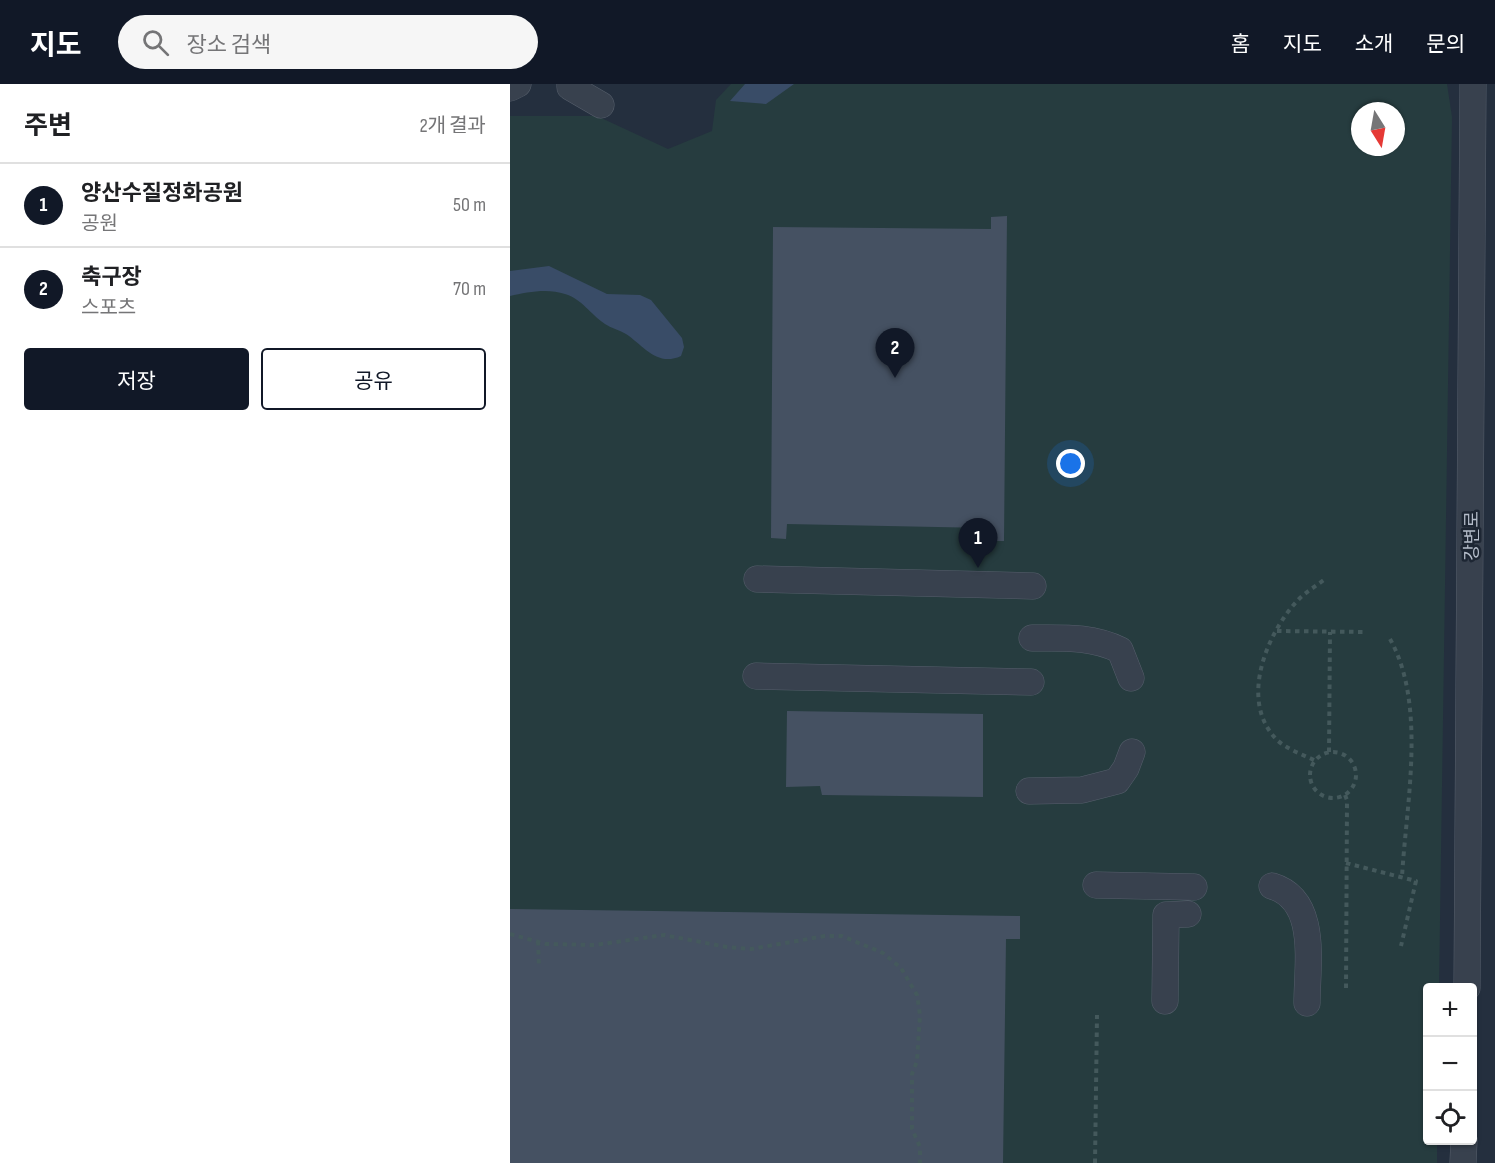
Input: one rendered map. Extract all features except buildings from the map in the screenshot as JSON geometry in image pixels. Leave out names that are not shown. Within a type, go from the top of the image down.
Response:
[{"type":"street","points":[[510,88],[518,84]]},
{"type":"street","points":[[570,84],[570,87],[602,105]]},
{"type":"street","name":"강변로","points":[[1467,983],[1473,84]]},
{"type":"street","points":[[757,579],[1033,586]]},
{"type":"street","points":[[1032,638],[1101,640],[1120,650],[1131,678]]},
{"type":"street","points":[[756,676],[1031,682]]},
{"type":"street","points":[[1029,791],[1082,790],[1117,781],[1126,768],[1132,752]]},
{"type":"street","points":[[1096,885],[1194,886]]},
{"type":"street","points":[[1272,886],[1285,890],[1290,895],[1306,921],[1307,1003]]},
{"type":"street","points":[[1165,1001],[1166,915],[1188,914]]},
{"type":"street","points":[[1463,1163],[1464,1145]]},
{"type":"path","points":[[1314,760],[1279,742],[1268,726],[1261,709],[1259,674],[1264,654],[1299,598],[1325,579]]},
{"type":"path","points":[[1277,631],[1365,632]]},
{"type":"path","points":[[1329,752],[1330,632]]},
{"type":"path","points":[[1390,639],[1400,656],[1409,703],[1410,779],[1402,878]]},
{"type":"path","points":[[1329,752],[1346,755],[1356,769],[1355,783],[1345,795],[1335,798],[1324,796],[1316,790],[1310,775],[1314,760],[1329,752]]},
{"type":"path","points":[[1345,795],[1347,800],[1346,991]]},
{"type":"path","points":[[1346,863],[1416,881],[1401,946]]},
{"type":"path","points":[[510,933],[546,944],[595,945],[664,935],[727,947],[751,949],[825,936],[842,936],[883,953],[901,968],[917,995],[920,1015],[917,1061],[912,1074],[912,1129],[920,1147],[920,1163]]},
{"type":"path","points":[[538,941],[539,967]]},
{"type":"path","points":[[1095,1163],[1097,1015]]},
{"type":"green space","points":[[731,84],[1447,84],[1452,117],[1439,983],[1423,983],[1423,1145],[1437,1145],[1437,1163],[510,1163],[510,116],[597,116],[668,149],[712,131],[716,100]]},
{"type":"water","points":[[745,84],[794,84],[766,104],[730,101]]},
{"type":"water","points":[[549,266],[607,294],[640,295],[651,300],[682,338],[684,347],[681,356],[665,359],[651,354],[626,334],[605,324],[571,296],[545,291],[510,296],[510,271]]},
{"type":"place","name":"축구장","points":[[895,378]]},
{"type":"place","name":"양산수질정화공원","points":[[978,568]]}]
